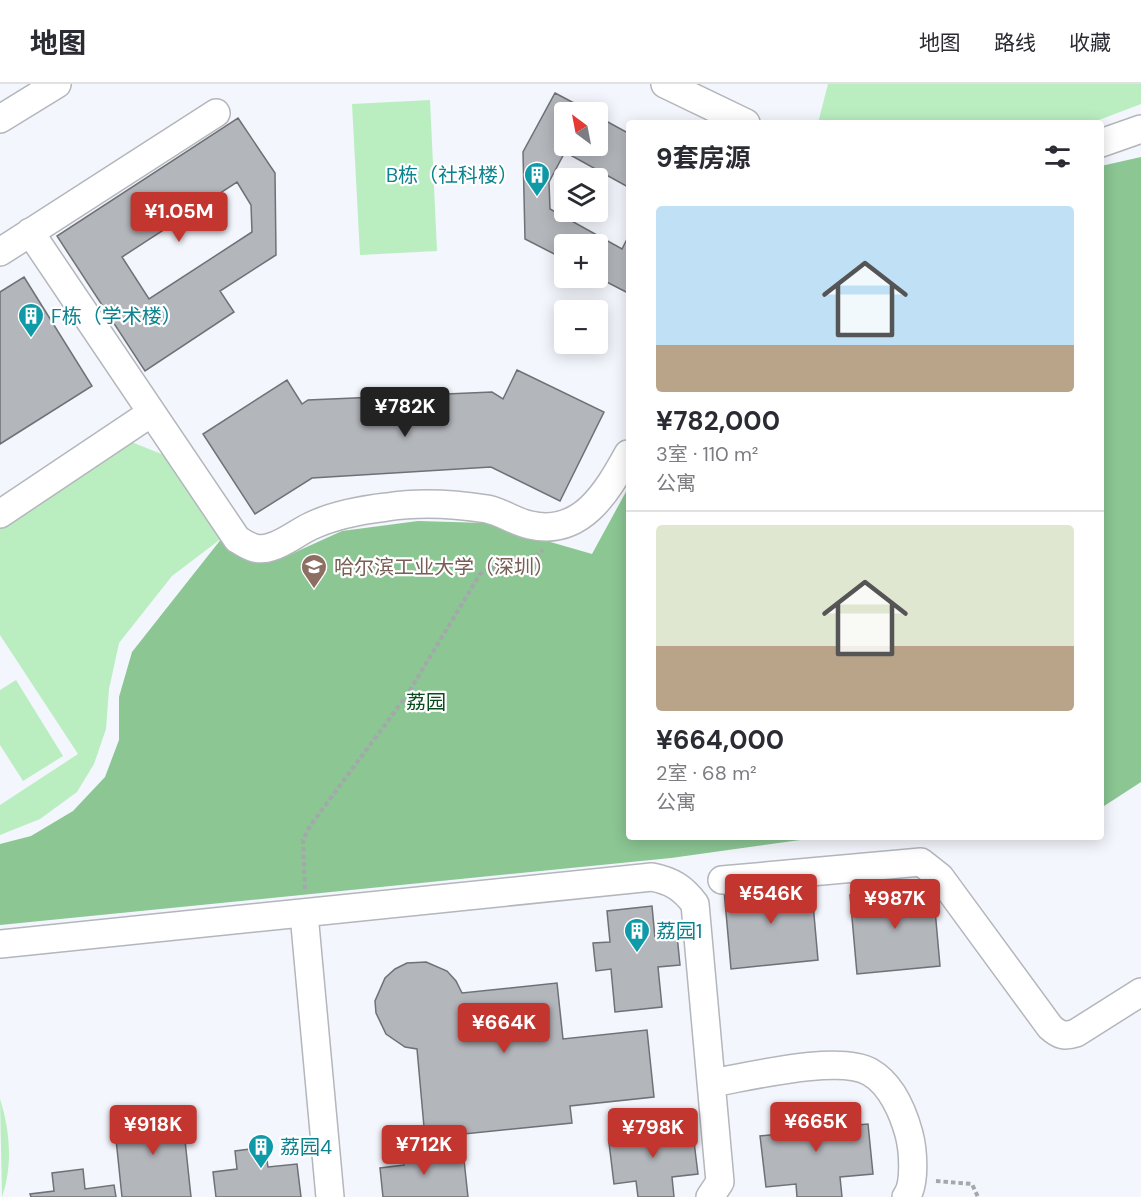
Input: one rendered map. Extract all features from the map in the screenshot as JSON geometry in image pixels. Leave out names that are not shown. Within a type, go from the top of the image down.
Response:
[{"type":"street","points":[[0,119],[57,84]]},
{"type":"street","points":[[665,84],[740,120]]},
{"type":"street","points":[[0,252],[216,113]]},
{"type":"street","points":[[1104,141],[1141,129]]},
{"type":"street","points":[[30,232],[237,539],[254,549],[271,547],[313,525],[342,515],[389,506],[436,504],[489,509],[530,525],[569,524],[591,510],[612,485],[626,458]]},
{"type":"street","points":[[0,514],[151,413]]},
{"type":"street","points":[[722,880],[921,862],[940,877],[1050,1027],[1058,1034],[1066,1037],[1076,1033],[1141,992]]},
{"type":"street","points":[[0,944],[652,877],[669,880],[685,891],[695,904],[720,1182],[710,1197]]},
{"type":"street","points":[[304,914],[330,1197]]},
{"type":"street","points":[[711,1083],[821,1066],[851,1065],[871,1073],[888,1089],[903,1114],[910,1137],[909,1188]]},
{"type":"path","points":[[304,914],[303,840],[310,826],[407,695],[480,574],[494,565],[525,562],[539,553],[569,524]]},
{"type":"path","points":[[909,1188],[972,1184],[978,1197]]},
{"type":"green space","points":[[828,84],[1141,84],[1141,104],[1099,120],[819,120]]},
{"type":"green space","points":[[430,100],[437,251],[360,255],[352,104]]},
{"type":"green space","points":[[1141,157],[1141,782],[1104,806],[1104,165]]},
{"type":"green space","points":[[129,441],[169,457],[222,538],[172,576],[119,643],[109,689],[106,729],[94,764],[77,792],[40,819],[0,835],[0,805],[78,754],[0,635],[0,525]]},
{"type":"green space","name":"荔园","points":[[626,492],[626,840],[800,840],[671,858],[0,925],[0,844],[31,836],[73,811],[105,777],[119,740],[119,697],[132,652],[222,538],[278,560],[342,531],[418,521],[485,523],[592,554]]},
{"type":"green space","points":[[16,680],[63,756],[23,781],[0,745],[0,690]]},
{"type":"green space","points":[[0,1099],[9,1148],[8,1173],[2,1197]]},
{"type":"building","name":"B栋（社科楼）","points":[[555,93],[572,102],[554,102],[554,156],[563,156],[556,168],[554,168],[549,182],[550,209],[554,211],[554,222],[573,222],[595,234],[554,234],[554,254],[525,239],[523,152]]},
{"type":"building","points":[[238,118],[275,173],[276,255],[220,291],[234,312],[145,371],[57,236]],"holes":[[[237,182],[251,205],[252,232],[149,299],[122,257]]]},
{"type":"building","name":"B栋（社科楼）","points":[[608,122],[626,132],[626,186],[608,176],[608,168],[594,168],[572,156],[608,156]]},
{"type":"building","name":"B栋（社科楼）","points":[[608,241],[622,249],[626,241],[626,292],[608,283]]},
{"type":"building","name":"F栋（学术楼）","points":[[24,277],[92,386],[0,444],[0,292]]},
{"type":"building","points":[[517,370],[604,412],[560,501],[491,467],[312,478],[255,514],[203,434],[287,380],[302,404],[308,400],[492,392],[503,399]]},
{"type":"building","points":[[811,881],[818,960],[731,969],[724,890]]},
{"type":"building","points":[[933,887],[940,966],[857,974],[850,895]]},
{"type":"building","name":"荔园1","points":[[652,906],[655,938],[677,935],[680,965],[658,967],[662,1007],[615,1012],[611,969],[596,971],[593,943],[610,942],[607,911]]},
{"type":"building","points":[[426,962],[447,971],[456,981],[462,993],[557,983],[563,1039],[647,1030],[654,1097],[570,1106],[572,1123],[425,1138],[417,1049],[405,1047],[386,1034],[376,1013],[375,1001],[385,978],[395,969],[407,963]]},
{"type":"building","points":[[830,1104],[833,1127],[868,1124],[873,1174],[840,1177],[842,1197],[797,1197],[796,1184],[766,1187],[760,1136],[791,1133],[788,1108]]},
{"type":"building","points":[[182,1112],[191,1197],[122,1197],[114,1120]]},
{"type":"building","points":[[661,1118],[664,1138],[693,1134],[698,1174],[672,1177],[674,1197],[638,1197],[636,1181],[614,1184],[609,1143],[633,1140],[631,1121]]},
{"type":"building","points":[[432,1143],[435,1163],[464,1160],[468,1197],[383,1197],[380,1168],[404,1165],[402,1147]]},
{"type":"building","name":"荔园4","points":[[265,1147],[268,1167],[297,1164],[301,1197],[216,1197],[213,1172],[237,1169],[235,1151]]},
{"type":"building","points":[[83,1169],[85,1189],[114,1185],[116,1197],[31,1197],[30,1194],[54,1191],[52,1173]]},
{"type":"place","name":"B栋（社科楼）","points":[[537,198]]},
{"type":"place","name":"F栋（学术楼）","points":[[31,339]]},
{"type":"place","name":"哈尔滨工业大学（深圳）","points":[[314,590]]},
{"type":"place","name":"荔园1","points":[[637,954]]},
{"type":"place","name":"荔园4","points":[[261,1170]]}]
